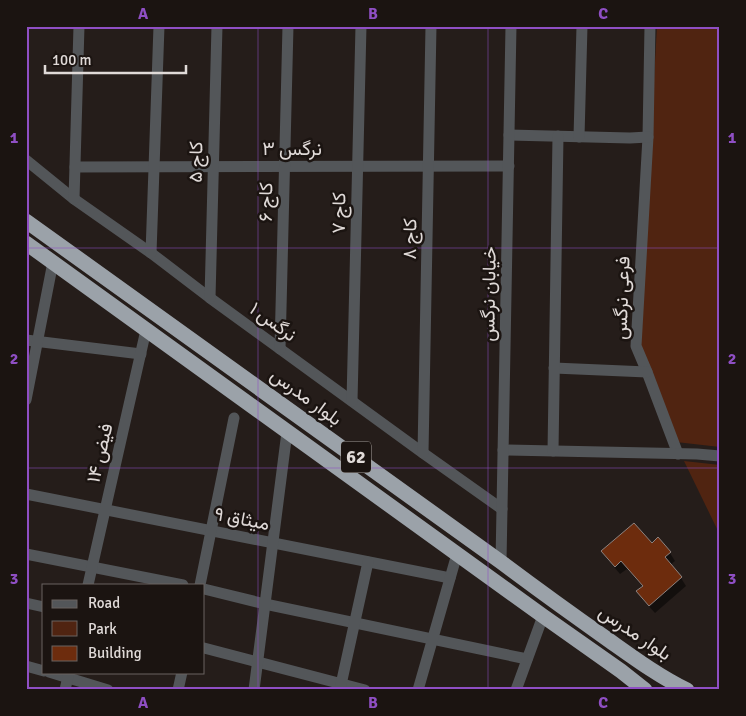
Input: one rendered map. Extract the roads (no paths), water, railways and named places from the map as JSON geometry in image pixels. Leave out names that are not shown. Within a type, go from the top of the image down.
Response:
[{"type":"highway","name":"بلوار مدرس","points":[[26,221],[630,655],[686,689]]},
{"type":"highway","name":"بلوار مدرس","points":[[26,243],[645,690]]},
{"type":"street","points":[[74,199],[79,26]]},
{"type":"street","points":[[151,253],[159,26]]},
{"type":"street","name":"کاج ۵","points":[[210,298],[217,26]]},
{"type":"street","name":"کاج ۶","points":[[280,350],[288,26]]},
{"type":"street","name":"کاج ۷","points":[[352,402],[361,26]]},
{"type":"street","name":"کاج ۸","points":[[423,453],[431,26]]},
{"type":"street","name":"خیابان نرگس","points":[[501,562],[511,26]]},
{"type":"street","points":[[579,137],[582,26]]},
{"type":"street","name":"فرعی نرگس","points":[[650,26],[648,137],[636,346],[678,454]]},
{"type":"street","points":[[509,136],[648,137]]},
{"type":"street","points":[[553,451],[558,136]]},
{"type":"street","name":"نرگس ۱","points":[[26,160],[74,199],[151,253],[280,350],[502,508]]},
{"type":"street","name":"نرگس ۳","points":[[75,167],[508,166]]},
{"type":"street","points":[[26,400],[32,340],[52,262]]},
{"type":"street","name":"فیض ۱۴","points":[[88,584],[146,330]]},
{"type":"street","points":[[32,340],[141,354]]},
{"type":"street","points":[[554,368],[647,372]]},
{"type":"street","points":[[200,584],[234,418]]},
{"type":"street","points":[[254,690],[287,432]]},
{"type":"street","points":[[503,450],[720,456]]},
{"type":"street","name":"میثاق ۹","points":[[26,494],[450,578]]},
{"type":"street","points":[[26,554],[178,584]]},
{"type":"street","points":[[418,690],[457,554]]},
{"type":"street","points":[[340,687],[368,562]]},
{"type":"street","points":[[205,589],[265,604],[527,659]]},
{"type":"street","points":[[26,603],[42,607]]},
{"type":"street","points":[[516,690],[542,616]]},
{"type":"street","points":[[205,648],[340,687],[365,690]]},
{"type":"street","points":[[26,666],[42,670]]},
{"type":"street","points":[[178,690],[182,674]]},
{"type":"street","points":[[65,690],[68,675],[108,690]]}]
